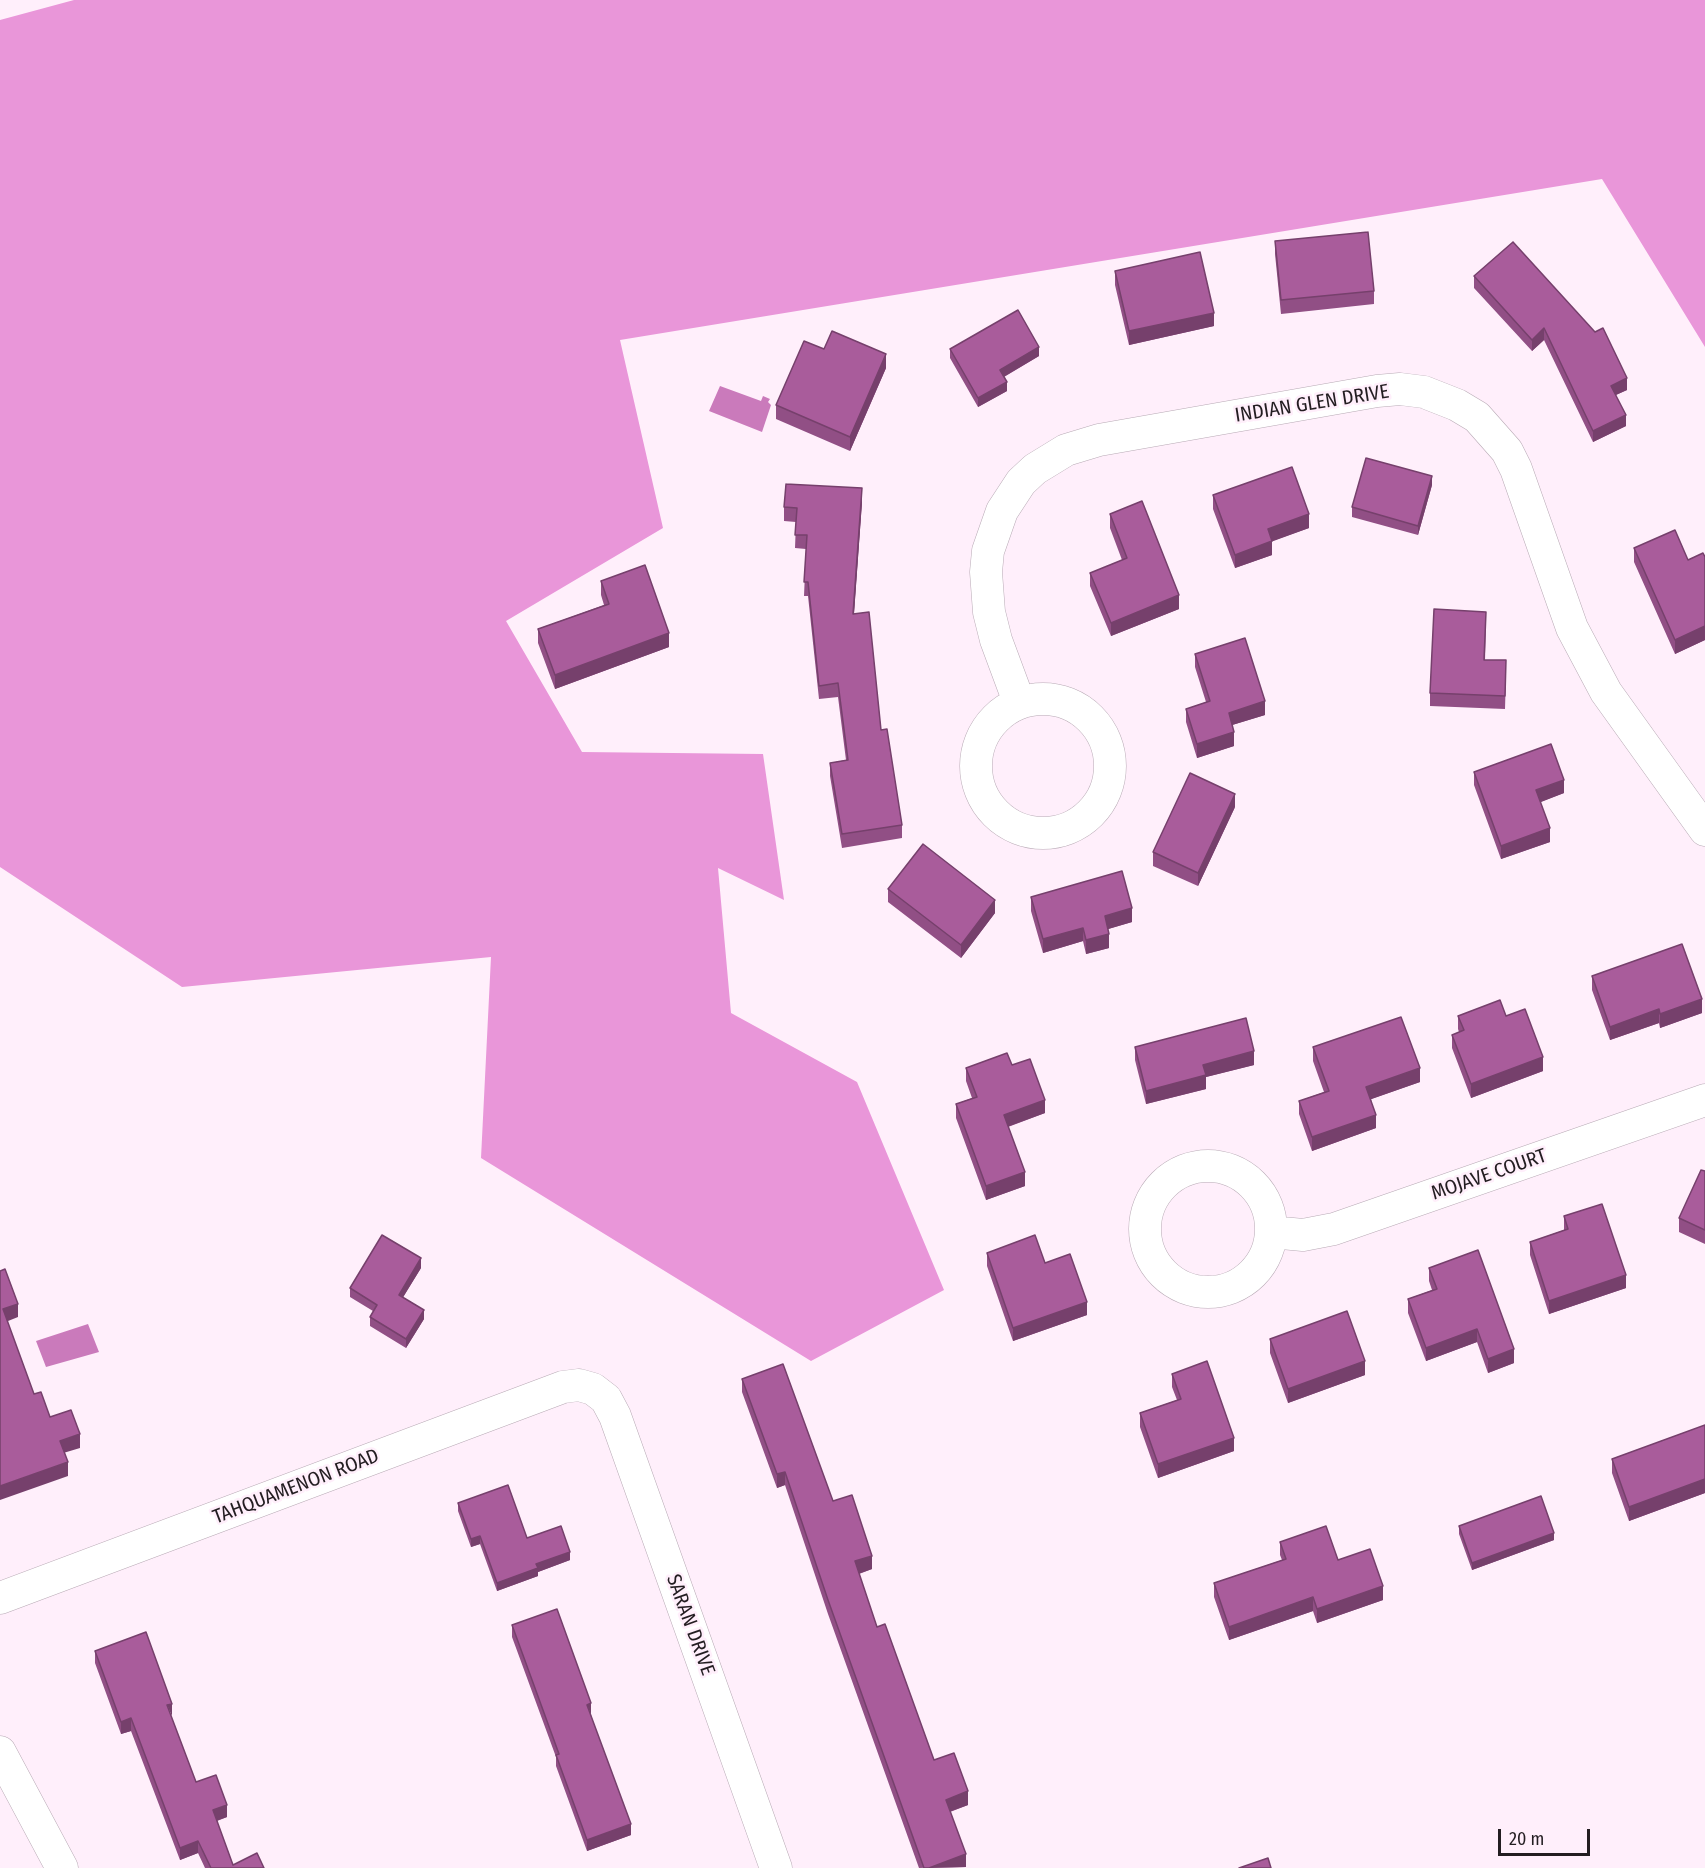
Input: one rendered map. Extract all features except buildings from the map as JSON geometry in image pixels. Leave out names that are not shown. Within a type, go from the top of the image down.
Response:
[{"type":"street","name":"INDIAN GLEN DRIVE","points":[[1019,702],[996,640],[989,612],[986,572],[988,551],[1002,511],[1021,482],[1035,469],[1066,450],[1100,440],[1377,391],[1401,389],[1424,392],[1457,405],[1477,417],[1507,451],[1516,469],[1572,628],[1606,693],[1705,830]]},
{"type":"street","points":[[1054,699],[1071,705],[1086,714],[1098,727],[1107,742],[1111,760],[1110,777],[1104,795],[1095,810],[1066,830],[1031,833],[1014,827],[993,812],[979,789],[975,772],[976,755],[981,738],[991,723],[1004,711],[1019,702],[1054,699]]},
{"type":"street","name":"MOJAVE COURT","points":[[1271,1232],[1303,1235],[1334,1229],[1705,1100]]},
{"type":"street","points":[[1205,1166],[1221,1167],[1249,1181],[1268,1206],[1271,1232],[1267,1253],[1248,1279],[1220,1292],[1204,1293],[1181,1287],[1161,1273],[1152,1260],[1144,1229],[1150,1206],[1162,1186],[1174,1176],[1205,1166]]},
{"type":"street","name":"TAHQUAMENON ROAD","points":[[0,1598],[557,1389],[579,1385],[593,1389]]},
{"type":"street","name":"SARAN DRIVE","points":[[593,1389],[606,1399],[615,1416],[777,1868]]},
{"type":"street","points":[[0,1752],[62,1868]]},
{"type":"shaded area","points":[[74,0],[1705,0],[1705,347],[1602,179],[620,340],[663,528],[506,621],[582,752],[763,754],[784,900],[718,868],[731,1013],[857,1082],[944,1290],[811,1361],[481,1158],[491,957],[182,987],[0,867],[0,20]]},
{"type":"shaded area","points":[[720,386],[761,401],[763,396],[770,399],[768,402],[771,405],[762,432],[709,411]]},
{"type":"shaded area","points":[[88,1324],[99,1352],[46,1367],[36,1341]]}]
